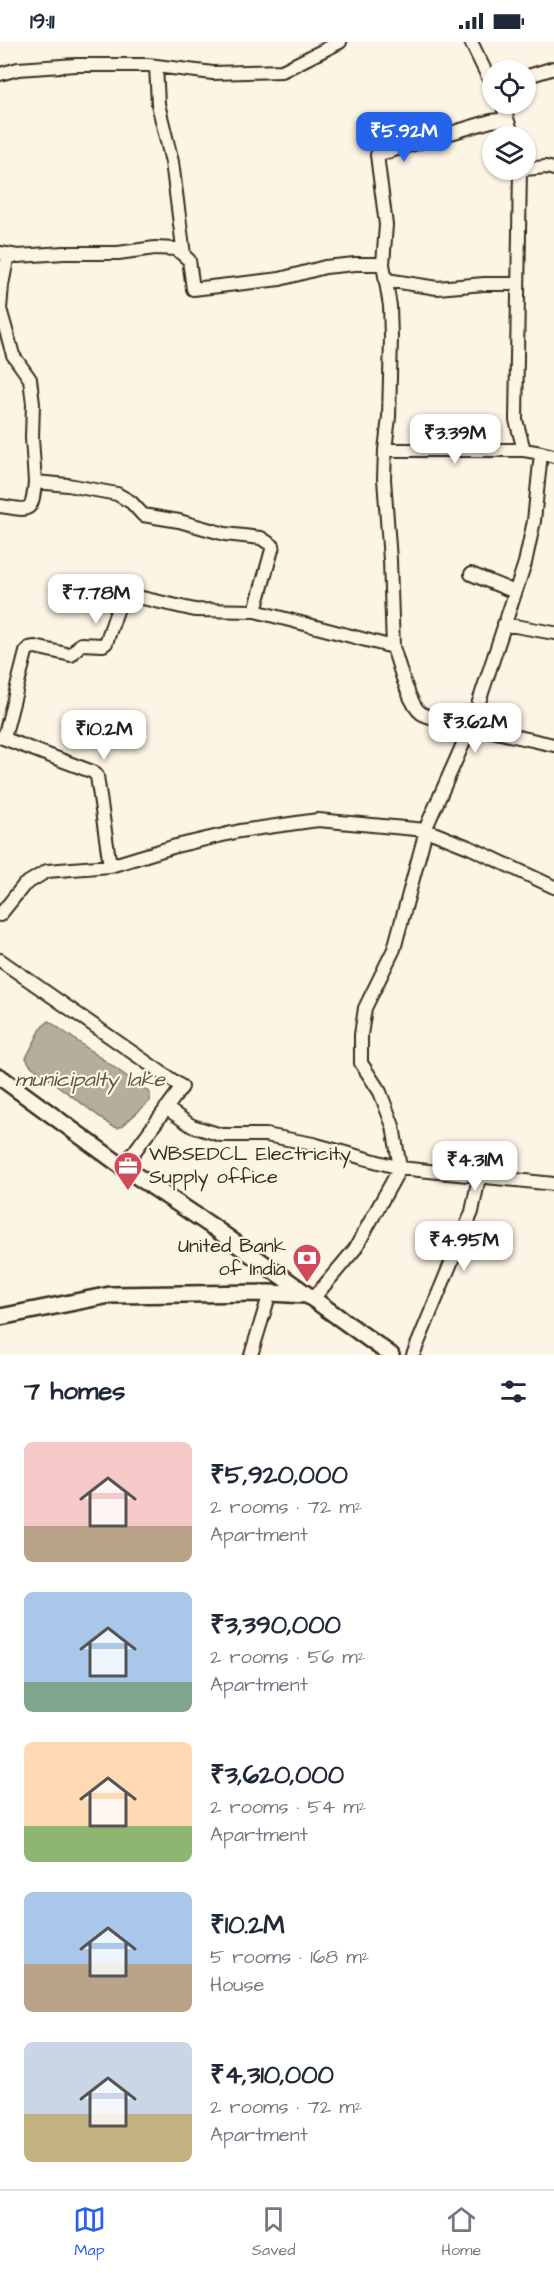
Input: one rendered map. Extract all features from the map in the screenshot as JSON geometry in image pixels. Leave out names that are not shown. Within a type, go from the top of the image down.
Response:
[{"type":"main road","points":[[0,1077],[123,1167],[213,1227],[391,1355]]},
{"type":"main road","points":[[0,1317],[110,1295],[270,1293],[309,1298]]},
{"type":"street","points":[[0,74],[18,69],[76,65],[156,66],[213,73],[282,71],[340,42]]},
{"type":"street","points":[[471,42],[482,64]]},
{"type":"street","points":[[156,66],[158,104],[172,162],[184,255]]},
{"type":"street","points":[[536,74],[554,68]]},
{"type":"street","points":[[505,114],[509,126]]},
{"type":"street","points":[[507,119],[491,121],[377,155],[386,225],[383,264],[387,280],[391,337],[389,417],[384,479],[393,648],[414,706],[420,712],[434,718],[554,745]]},
{"type":"street","points":[[536,168],[554,169]]},
{"type":"street","points":[[522,180],[516,420],[524,450]]},
{"type":"street","points":[[0,506],[25,509],[30,507],[33,502],[34,482],[33,404],[30,379],[13,355],[0,309],[4,253],[18,256],[118,253],[155,248],[176,249],[189,260],[193,289],[280,279],[325,267],[383,264]]},
{"type":"street","points":[[387,280],[437,288],[518,284]]},
{"type":"street","points":[[385,450],[524,450],[554,456]]},
{"type":"street","points":[[309,1298],[355,1249],[400,1168],[393,1126],[384,1100],[361,1063],[361,1035],[365,1008],[394,948],[426,830],[471,726],[525,563],[534,520],[541,453]]},
{"type":"street","points":[[34,482],[68,485],[117,494],[131,502],[143,515],[178,520],[225,534],[261,538],[273,546],[255,611]]},
{"type":"street","points":[[471,574],[515,592]]},
{"type":"street","points":[[110,866],[97,776],[93,772],[2,738],[29,648],[34,647],[71,655],[81,644],[103,645],[106,643],[121,599],[129,595],[195,610],[255,611],[393,648]]},
{"type":"street","points":[[504,624],[554,633]]},
{"type":"street","points":[[0,915],[24,885],[47,871],[110,866],[177,846],[240,831],[318,819],[426,830],[471,848],[554,887]]},
{"type":"street","points":[[0,960],[182,1087],[123,1167]]},
{"type":"street","points":[[166,1108],[192,1126],[221,1135],[266,1135],[313,1144],[400,1168],[554,1184]]},
{"type":"street","points":[[413,1355],[472,1212],[479,1177]]},
{"type":"street","points":[[251,1355],[270,1293]]},
{"type":"water","name":"municipalty lake","points":[[49,1021],[150,1093],[150,1101],[118,1128],[112,1126],[30,1065],[26,1058],[42,1027]]},
{"type":"place","name":"WBSEDCL Electricity Supply office","points":[[128,1192]]},
{"type":"place","name":"United Bank of India","points":[[307,1284]]}]
